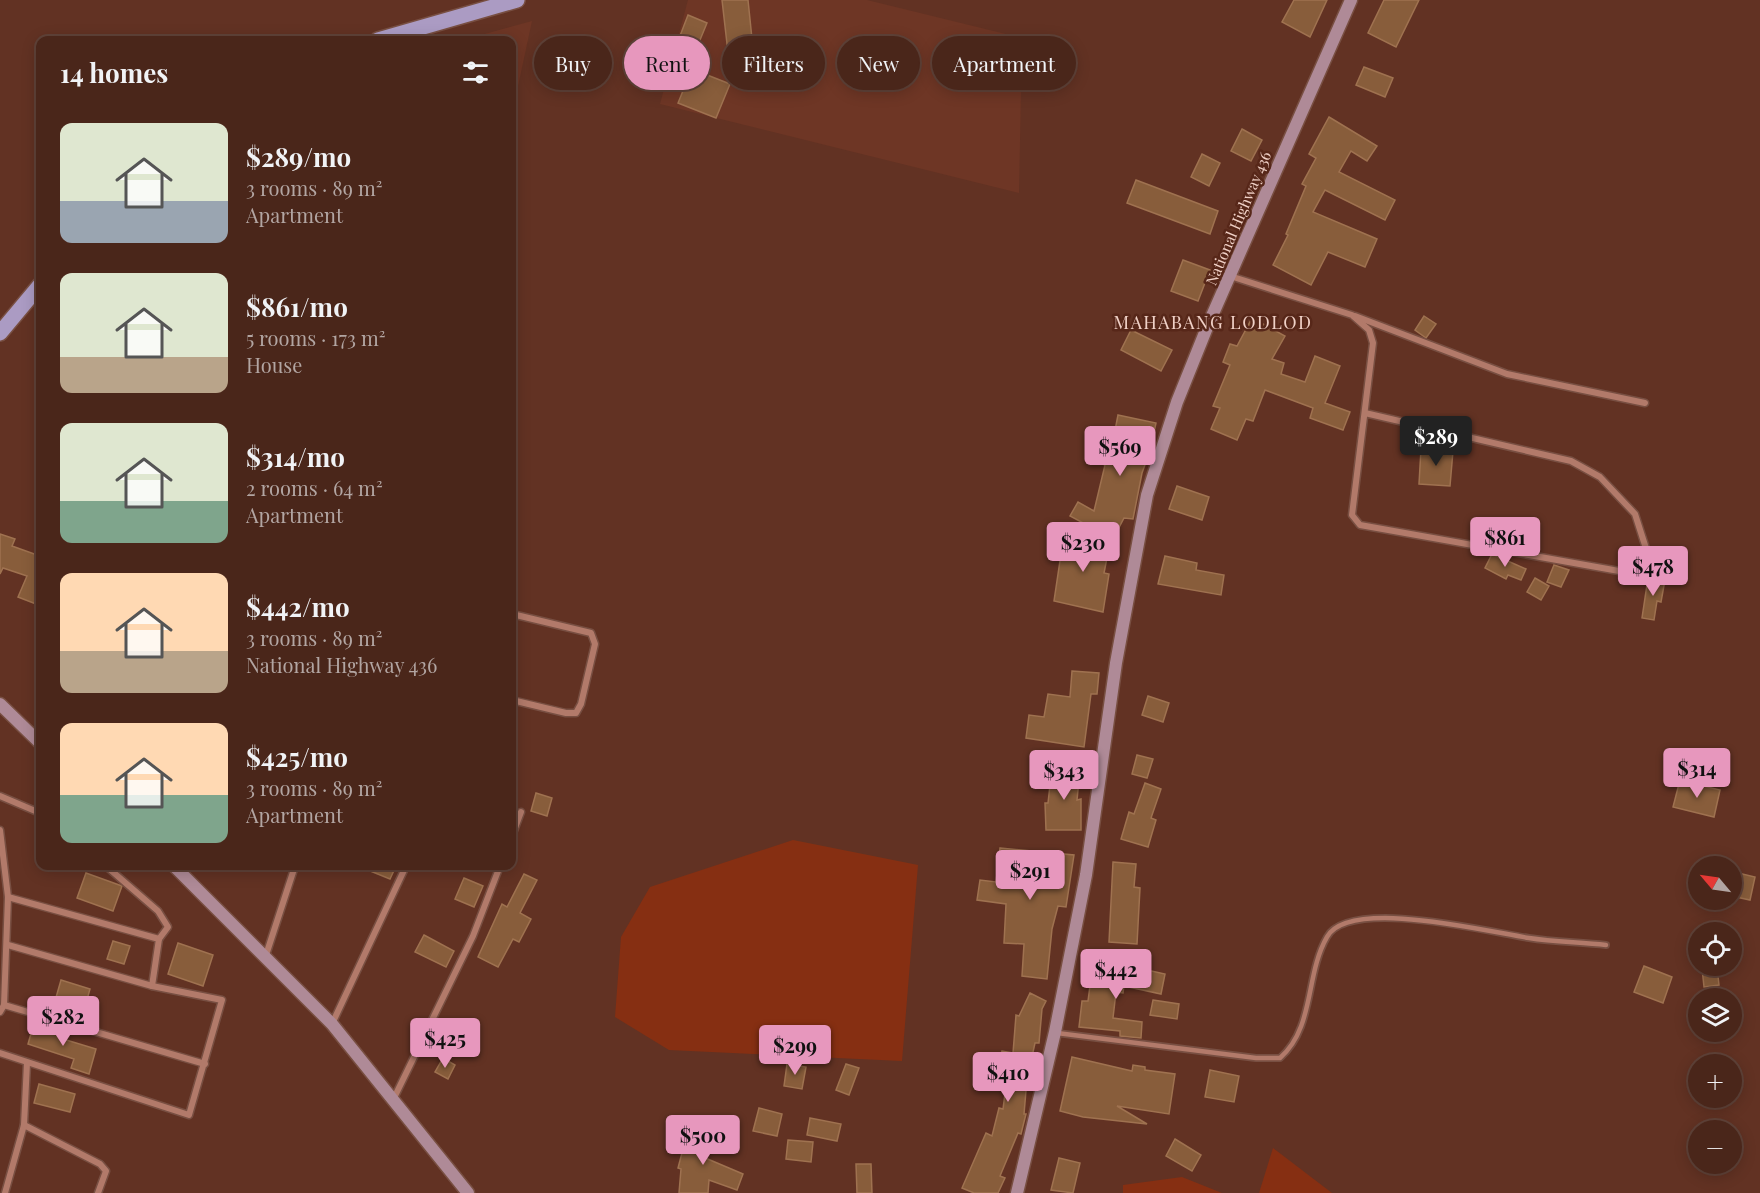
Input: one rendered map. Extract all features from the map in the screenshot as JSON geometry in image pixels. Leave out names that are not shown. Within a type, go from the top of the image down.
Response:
[{"type":"main road","points":[[392,36],[517,0]]},
{"type":"main road","name":"National Highway 436","points":[[1017,1193],[1055,1032],[1086,875],[1116,663],[1147,495],[1178,402],[1230,276],[1351,0]]},
{"type":"main road","points":[[0,333],[36,290]]},
{"type":"main road","points":[[0,704],[36,739]]},
{"type":"main road","points":[[178,870],[332,1024],[394,1098],[468,1193]]},
{"type":"street","points":[[1230,276],[1352,315],[1507,374],[1645,404]]},
{"type":"street","points":[[1352,315],[1369,330],[1373,343],[1352,515],[1360,525],[1636,574],[1647,572],[1651,564],[1635,514],[1600,477],[1590,471],[1571,461],[1365,413]]},
{"type":"street","points":[[516,615],[591,633],[595,644],[581,704],[576,713],[566,713],[516,701]]},
{"type":"street","points":[[0,796],[36,811]]},
{"type":"street","points":[[516,825],[521,812]]},
{"type":"street","points":[[0,830],[8,897],[8,945],[2,1008],[205,1064]]},
{"type":"street","points":[[111,870],[158,911],[168,927],[159,939],[152,986]]},
{"type":"street","points":[[266,956],[293,870]]},
{"type":"street","points":[[332,1024],[404,870]]},
{"type":"street","points":[[394,1098],[473,936],[498,870]]},
{"type":"street","points":[[8,897],[159,939]]},
{"type":"street","points":[[0,1053],[189,1115],[222,1000],[152,986],[8,945]]},
{"type":"street","points":[[5,1193],[24,1125],[27,1063]]},
{"type":"street","points":[[24,1125],[100,1164],[105,1171],[98,1193]]},
{"type":"lane","points":[[1055,1032],[1256,1058],[1280,1058],[1291,1048],[1301,1030],[1318,956],[1328,934],[1341,924],[1359,919],[1435,920],[1510,935],[1606,945]]},
{"type":"shaded area","points":[[688,0],[867,0],[1014,36],[932,36],[932,90],[1021,90],[1019,193],[660,104],[664,90],[710,90],[710,36],[678,36]]},
{"type":"shaded area","points":[[532,21],[516,95],[516,36],[478,36]]},
{"type":"shaded area","points":[[793,840],[918,865],[902,1061],[669,1050],[615,1017],[621,937],[650,887]]},
{"type":"shaded area","points":[[1273,1148],[1332,1193],[1259,1193]]},
{"type":"shaded area","points":[[1182,1177],[1222,1193],[1123,1193],[1123,1185]]},
{"type":"building","points":[[722,0],[748,0],[752,36],[726,36]]},
{"type":"building","points":[[1294,0],[1327,0],[1310,37],[1282,22]]},
{"type":"building","points":[[1384,0],[1419,0],[1396,47],[1368,33]]},
{"type":"building","points":[[688,15],[707,23],[702,36],[680,36]]},
{"type":"building","points":[[1364,67],[1393,78],[1385,97],[1356,85]]},
{"type":"building","points":[[710,76],[722,81],[722,90],[728,90],[716,118],[678,103],[683,90],[710,90]]},
{"type":"building","points":[[1329,117],[1377,146],[1367,161],[1351,151],[1339,172],[1395,200],[1385,220],[1325,190],[1313,212],[1377,239],[1365,267],[1328,252],[1311,285],[1273,265],[1288,235],[1286,234],[1306,186],[1302,184],[1316,158],[1309,154]]},
{"type":"building","points":[[1242,129],[1262,140],[1251,161],[1231,151]]},
{"type":"building","points":[[1202,154],[1220,163],[1209,186],[1191,177]]},
{"type":"building","points":[[1136,180],[1218,211],[1210,234],[1127,203]]},
{"type":"building","points":[[1183,260],[1210,270],[1198,301],[1171,291]]},
{"type":"building","points":[[1424,316],[1436,324],[1426,338],[1415,330]]},
{"type":"building","points":[[1252,318],[1285,336],[1272,359],[1284,363],[1281,374],[1305,382],[1315,356],[1340,366],[1325,403],[1350,412],[1343,430],[1310,418],[1313,408],[1265,390],[1253,421],[1246,419],[1237,440],[1211,429],[1220,408],[1213,406],[1230,365],[1223,362],[1230,344],[1237,346]]},
{"type":"building","points":[[1131,330],[1172,350],[1161,371],[1121,350]]},
{"type":"building","points":[[1118,415],[1156,423],[1142,473],[1133,519],[1124,518],[1113,539],[1070,516],[1078,502],[1094,511],[1105,465],[1098,462],[1104,448],[1111,451]]},
{"type":"building","points":[[1421,449],[1453,451],[1450,486],[1419,484]]},
{"type":"building","points":[[1177,486],[1209,497],[1202,520],[1169,509]]},
{"type":"building","points":[[0,534],[15,539],[12,546],[36,555],[36,604],[18,597],[27,576],[3,568],[0,574]]},
{"type":"building","points":[[1064,534],[1110,543],[1104,573],[1109,574],[1103,612],[1054,601]]},
{"type":"building","points":[[1492,554],[1526,569],[1521,580],[1508,575],[1506,579],[1485,568]]},
{"type":"building","points":[[1165,556],[1197,563],[1196,570],[1224,575],[1221,595],[1158,584]]},
{"type":"building","points":[[1554,565],[1569,570],[1561,587],[1547,582]]},
{"type":"building","points":[[1535,578],[1549,586],[1541,600],[1527,592]]},
{"type":"building","points":[[1648,578],[1665,580],[1661,602],[1657,601],[1654,620],[1642,618]]},
{"type":"building","points":[[1072,671],[1099,673],[1097,694],[1091,694],[1084,747],[1026,738],[1029,715],[1044,717],[1048,694],[1070,697]]},
{"type":"building","points":[[1148,696],[1169,703],[1163,722],[1142,715]]},
{"type":"building","points":[[1137,755],[1153,759],[1147,778],[1132,774]]},
{"type":"building","points":[[1052,767],[1080,770],[1077,800],[1081,799],[1081,830],[1046,830],[1045,803],[1048,803]]},
{"type":"building","points":[[1680,780],[1720,790],[1714,817],[1673,807]]},
{"type":"building","points":[[1145,783],[1161,789],[1151,818],[1156,820],[1148,847],[1121,839],[1129,812],[1134,814]]},
{"type":"building","points":[[536,793],[552,798],[547,816],[531,811]]},
{"type":"building","points":[[1000,848],[1074,855],[1066,907],[1058,906],[1052,929],[1047,979],[1022,976],[1024,944],[1004,943],[1006,904],[977,900],[980,880],[996,882]]},
{"type":"building","points":[[1113,862],[1136,864],[1134,887],[1140,888],[1137,944],[1109,942]]},
{"type":"building","points":[[368,870],[394,870],[390,879]]},
{"type":"building","points":[[86,873],[122,886],[113,911],[77,898]]},
{"type":"building","points":[[524,874],[537,880],[520,913],[531,919],[519,942],[513,939],[498,967],[478,957],[502,904],[507,907]]},
{"type":"building","points":[[1742,874],[1755,877],[1750,900],[1742,898]]},
{"type":"building","points":[[464,878],[483,886],[474,907],[455,899]]},
{"type":"building","points":[[424,935],[454,951],[446,967],[415,952]]},
{"type":"building","points":[[113,941],[130,946],[124,964],[107,959]]},
{"type":"building","points":[[178,943],[213,955],[203,986],[168,974]]},
{"type":"building","points":[[1644,966],[1672,977],[1663,1003],[1634,992]]},
{"type":"building","points":[[1138,968],[1165,974],[1161,994],[1124,986],[1123,993],[1116,992],[1113,1018],[1142,1022],[1141,1038],[1120,1036],[1120,1031],[1079,1027],[1082,1001],[1088,1001],[1092,970],[1136,975]]},
{"type":"building","points":[[1703,976],[1718,976],[1719,985],[1704,987]]},
{"type":"building","points":[[61,980],[90,989],[84,1010],[55,1001]]},
{"type":"building","points":[[1030,993],[1046,1001],[1042,1009],[1039,1043],[1035,1043],[1027,1079],[1024,1114],[1026,1114],[1021,1134],[1018,1133],[1000,1176],[1005,1178],[998,1193],[974,1193],[962,1188],[986,1133],[992,1136],[999,1108],[1003,1109],[1008,1070],[998,1068],[1002,1051],[1013,1053],[1016,1015],[1019,1016]]},
{"type":"building","points":[[1153,1000],[1179,1004],[1177,1019],[1150,1015]]},
{"type":"building","points":[[34,1023],[65,1033],[63,1039],[96,1049],[89,1074],[71,1068],[74,1059],[28,1044]]},
{"type":"building","points":[[1072,1057],[1132,1071],[1133,1065],[1145,1067],[1145,1070],[1175,1074],[1169,1114],[1117,1106],[1147,1124],[1083,1117],[1060,1111]]},
{"type":"building","points":[[443,1058],[455,1065],[448,1079],[435,1072]]},
{"type":"building","points":[[787,1064],[806,1067],[802,1089],[784,1086]]},
{"type":"building","points":[[846,1064],[859,1068],[849,1095],[836,1090]]},
{"type":"building","points":[[1210,1070],[1239,1076],[1234,1102],[1205,1097]]},
{"type":"building","points":[[39,1084],[75,1094],[70,1112],[34,1103]]},
{"type":"building","points":[[759,1108],[782,1114],[777,1136],[753,1131]]},
{"type":"building","points":[[810,1118],[841,1124],[837,1141],[807,1135]]},
{"type":"building","points":[[689,1126],[710,1132],[703,1157],[743,1174],[737,1190],[709,1180],[708,1193],[679,1193],[681,1169],[678,1168]]},
{"type":"building","points":[[1175,1139],[1201,1155],[1192,1171],[1166,1156]]},
{"type":"building","points":[[788,1140],[813,1142],[811,1162],[786,1159]]},
{"type":"building","points":[[1059,1158],[1080,1163],[1073,1193],[1051,1190]]},
{"type":"building","points":[[856,1164],[871,1164],[872,1193],[857,1193]]},
{"type":"district","name":"MAHABANG LODLOD","points":[[1213,322]]}]
